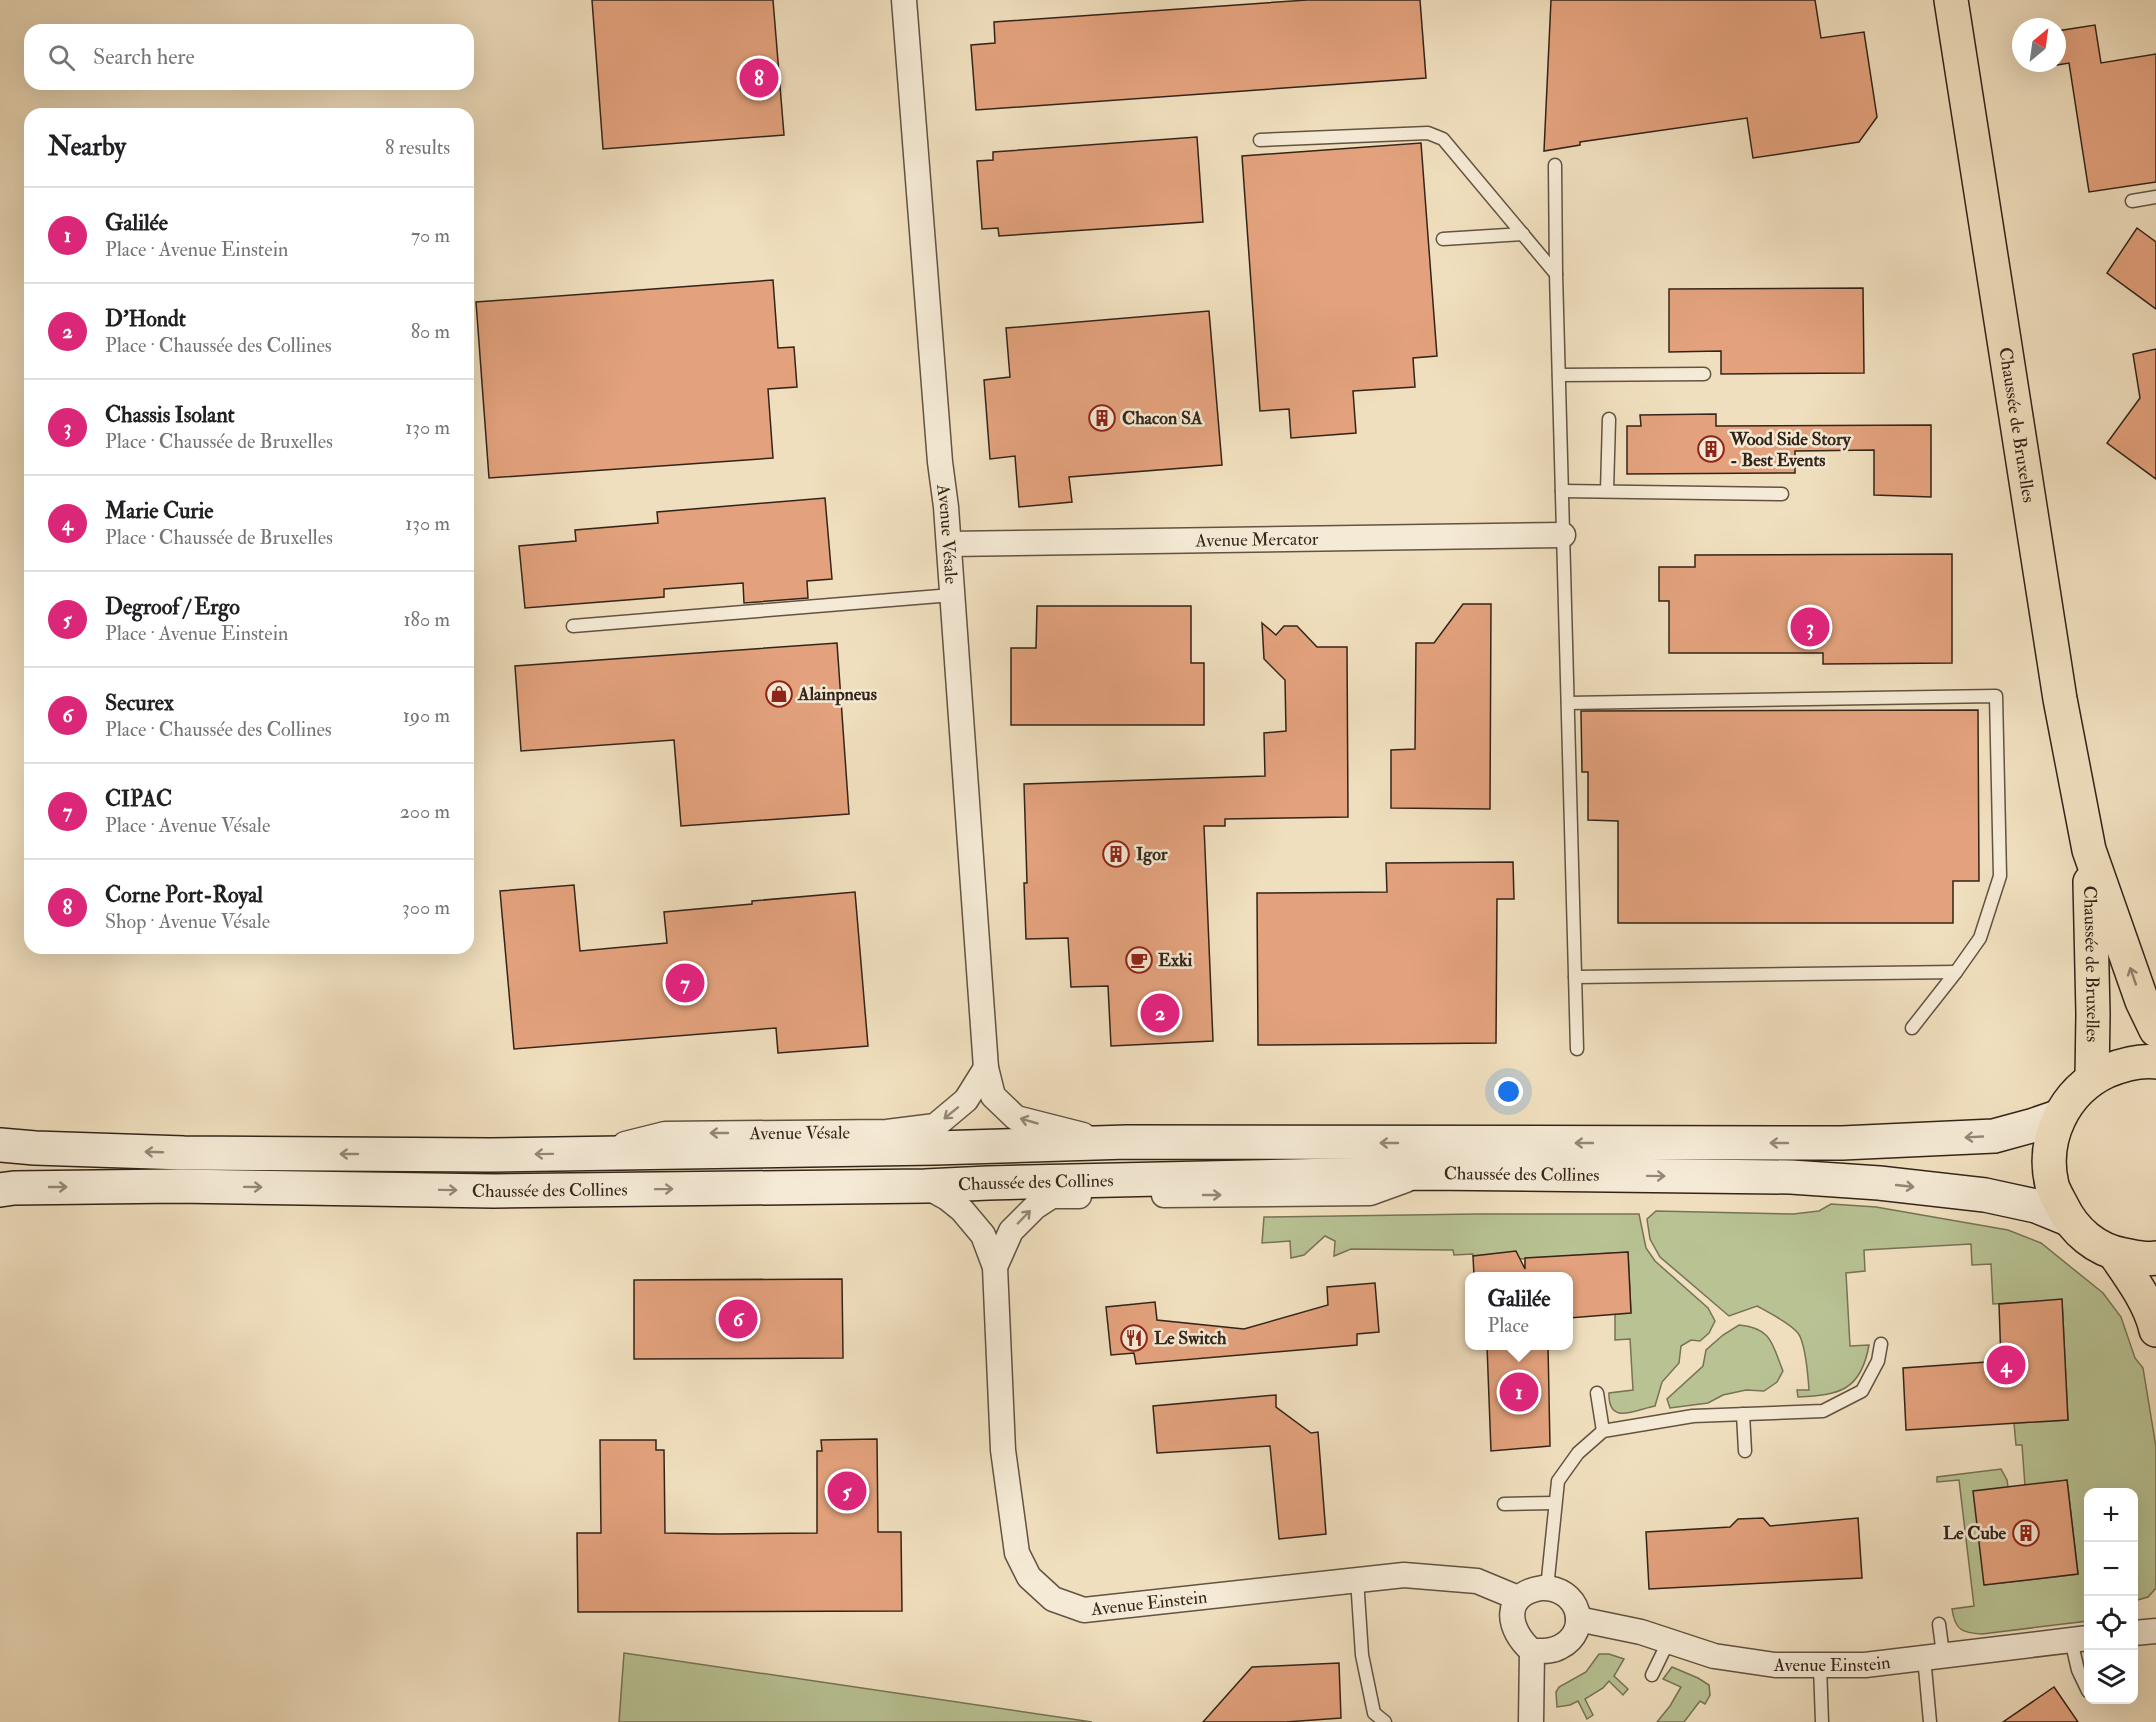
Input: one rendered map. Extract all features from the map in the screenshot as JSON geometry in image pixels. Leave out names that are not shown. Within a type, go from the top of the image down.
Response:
[{"type":"main road","name":"Chaussée de Bruxelles","points":[[1951,0],[2058,687],[2089,850],[2142,1001],[2156,1030]]},
{"type":"main road","name":"Chaussée de Bruxelles","points":[[2089,850],[2093,1003],[2092,1078]]},
{"type":"main road","points":[[2156,1062],[2121,1065],[2092,1078],[2079,1089],[2060,1116],[2049,1150],[2052,1186],[2068,1219],[2081,1233],[2097,1245],[2114,1253],[2147,1259],[2156,1258]]},
{"type":"main road","name":"Chaussée des Collines","points":[[0,1145],[184,1153],[588,1154],[1127,1142],[1842,1143],[1994,1136],[2060,1116]]},
{"type":"main road","name":"Chaussée des Collines","points":[[0,1190],[166,1186],[494,1191],[925,1186],[1425,1173],[1791,1177],[1879,1183],[1985,1195],[2036,1206],[2068,1219]]},
{"type":"main road","points":[[2114,1253],[2132,1279],[2154,1320],[2156,1330]]},
{"type":"street","name":"Avenue Vésale","points":[[904,0],[940,462],[949,544],[986,1068],[993,1096],[1016,1118],[1067,1132],[1127,1142]]},
{"type":"street","name":"Avenue Mercator","points":[[949,544],[1563,535]]},
{"type":"street","name":"Avenue Vésale","points":[[588,1154],[665,1134],[887,1132],[935,1126],[966,1100],[986,1068]]},
{"type":"street","name":"Avenue Einstein","points":[[995,1267],[1011,1231],[1035,1207],[1052,1196],[1370,1193],[1425,1173]]},
{"type":"street","name":"Avenue Einstein","points":[[925,1186],[947,1198],[962,1210],[983,1235],[995,1267],[1003,1450],[1017,1553],[1029,1577],[1053,1599],[1084,1610],[1404,1575],[1460,1578],[1492,1586],[1518,1598]]},
{"type":"street","points":[[1548,1587],[1569,1596],[1575,1604],[1578,1618],[1574,1634],[1570,1641],[1559,1648],[1532,1651],[1522,1643],[1516,1633],[1512,1620],[1513,1607],[1518,1598],[1533,1589],[1548,1587]]},
{"type":"street","name":"Avenue Einstein","points":[[1578,1618],[1641,1632],[1724,1658],[1775,1665],[1865,1665],[2080,1639]]},
{"type":"street","points":[[2138,1633],[2156,1631]]},
{"type":"street","points":[[1531,1722],[1532,1651]]},
{"type":"lane","points":[[1260,141],[1428,133],[1443,139],[1556,274]]},
{"type":"lane","points":[[1555,165],[1577,1049]]},
{"type":"lane","points":[[2132,201],[2156,197]]},
{"type":"lane","points":[[1443,239],[1523,234]]},
{"type":"lane","points":[[1559,375],[1704,374]]},
{"type":"lane","points":[[1607,492],[1609,419]]},
{"type":"lane","points":[[1562,491],[1782,494]]},
{"type":"lane","points":[[573,626],[952,595]]},
{"type":"lane","points":[[1568,703],[1996,696],[2000,876],[1980,938],[1912,1028]]},
{"type":"lane","points":[[1575,977],[1956,972]]},
{"type":"lane","points":[[1548,1587],[1558,1481],[1578,1453],[1602,1431],[1693,1416],[1823,1411],[1862,1391],[1878,1361],[1881,1344]]},
{"type":"lane","points":[[1597,1393],[1602,1431]]},
{"type":"lane","points":[[1743,1414],[1745,1451]]},
{"type":"lane","points":[[1504,1504],[1555,1503]]},
{"type":"lane","points":[[1357,1579],[1362,1655],[1374,1713],[1385,1722]]},
{"type":"lane","points":[[1930,1722],[1933,1656],[1939,1624]]},
{"type":"lane","points":[[2080,1639],[2078,1671],[2084,1683]]},
{"type":"lane","points":[[1652,1675],[1668,1642]]},
{"type":"lane","points":[[1820,1666],[1822,1722]]},
{"type":"green space","points":[[1831,1204],[1876,1207],[2008,1230],[2041,1243],[2103,1293],[2121,1317],[2135,1358],[2143,1368],[2156,1447],[2156,1588],[2148,1597],[2138,1600],[2138,1488],[2084,1488],[2084,1621],[1982,1634],[1969,1633],[1961,1629],[1953,1616],[1952,1609],[1974,1606],[1959,1480],[1937,1482],[1937,1477],[2001,1469],[2007,1480],[2008,1487],[1985,1585],[2078,1574],[2067,1480],[2025,1486],[2022,1445],[2016,1445],[2014,1423],[2068,1420],[2062,1300],[1993,1304],[1991,1264],[1972,1265],[1971,1244],[1864,1250],[1865,1271],[1846,1273],[1850,1346],[1869,1345],[1860,1372],[1854,1381],[1836,1392],[1798,1397],[1797,1390],[1809,1390],[1805,1352],[1798,1333],[1757,1306],[1729,1316],[1660,1257],[1650,1239],[1647,1219],[1656,1211],[1793,1214],[1819,1211]]},
{"type":"green space","points":[[1639,1214],[1646,1248],[1655,1261],[1708,1308],[1715,1321],[1709,1333],[1700,1341],[1691,1340],[1681,1346],[1679,1363],[1662,1382],[1655,1406],[1618,1413],[1613,1410],[1610,1403],[1609,1393],[1633,1390],[1630,1339],[1615,1340],[1615,1314],[1631,1312],[1628,1252],[1520,1259],[1473,1256],[1473,1254],[1454,1255],[1453,1250],[1351,1249],[1334,1256],[1335,1241],[1325,1236],[1304,1255],[1291,1258],[1290,1241],[1262,1243],[1264,1217]]},
{"type":"green space","points":[[1739,1325],[1765,1334],[1773,1345],[1783,1371],[1777,1382],[1764,1391],[1746,1390],[1723,1395],[1708,1403],[1670,1408],[1667,1399],[1703,1366],[1706,1350]]},
{"type":"green space","points":[[624,1653],[1092,1722],[619,1722]]},
{"type":"green space","points":[[1599,1654],[1609,1654],[1624,1659],[1614,1676],[1628,1689],[1623,1695],[1609,1681],[1603,1688],[1585,1699],[1593,1715],[1587,1719],[1578,1701],[1557,1707],[1556,1692],[1559,1687],[1586,1672]]},
{"type":"green space","points":[[1672,1667],[1709,1685],[1710,1695],[1705,1704],[1700,1701],[1684,1722],[1657,1722],[1681,1687],[1663,1679]]},
{"type":"building","points":[[592,0],[773,0],[784,135],[603,149]]},
{"type":"building","points":[[1307,0],[1420,0],[1426,78],[976,110],[971,45],[995,43],[994,22]]},
{"type":"building","points":[[1551,0],[1815,0],[1821,38],[1864,32],[1877,117],[1859,142],[1753,158],[1747,118],[1580,142],[1580,145],[1544,151]]},
{"type":"building","points":[[2095,25],[2101,63],[2156,54],[2156,182],[2089,192],[2069,63],[2066,64],[2066,30]]},
{"type":"building","points":[[1197,137],[1203,222],[999,236],[998,228],[982,229],[977,161],[993,160],[993,152]]},
{"type":"building","points":[[1421,143],[1437,356],[1413,358],[1415,387],[1353,391],[1356,433],[1291,438],[1289,409],[1260,411],[1242,156]]},
{"type":"building","points":[[2137,228],[2156,242],[2156,309],[2107,273]]},
{"type":"building","points":[[773,280],[778,348],[794,347],[797,387],[768,389],[773,458],[489,478],[476,302]]},
{"type":"building","points":[[1863,288],[1864,373],[1721,374],[1721,351],[1669,352],[1669,289]]},
{"type":"building","name":"Chacon SA","points":[[1209,311],[1222,465],[1069,477],[1072,502],[1019,507],[1015,456],[990,459],[984,380],[1010,377],[1006,328]]},
{"type":"building","points":[[2156,349],[2156,479],[2107,443],[2140,398],[2133,354]]},
{"type":"building","points":[[1716,414],[1716,426],[1931,425],[1931,497],[1874,495],[1874,450],[1795,451],[1795,473],[1627,474],[1627,426],[1641,426],[1640,415]]},
{"type":"building","points":[[825,498],[832,579],[807,581],[808,598],[744,603],[743,583],[664,589],[664,597],[525,608],[519,546],[576,541],[575,530],[658,523],[657,512]]},
{"type":"building","points":[[1952,554],[1952,663],[1823,664],[1823,653],[1669,653],[1669,601],[1659,601],[1659,567],[1695,567],[1695,555]]},
{"type":"building","points":[[1463,604],[1491,604],[1490,809],[1391,808],[1391,750],[1415,749],[1416,643],[1434,643]]},
{"type":"building","points":[[1037,606],[1191,606],[1191,663],[1204,663],[1204,725],[1011,725],[1011,648],[1036,648]]},
{"type":"building","points":[[1262,623],[1276,635],[1284,626],[1297,626],[1317,647],[1347,647],[1348,817],[1225,819],[1225,826],[1204,826],[1213,1041],[1111,1046],[1108,986],[1071,987],[1068,938],[1026,939],[1024,784],[1265,776],[1264,733],[1286,731],[1285,680],[1264,659]]},
{"type":"building","points":[[837,643],[849,814],[681,826],[674,740],[521,751],[515,666]]},
{"type":"building","points":[[1978,710],[1979,881],[1953,881],[1953,923],[1618,923],[1618,821],[1588,820],[1588,772],[1582,772],[1581,711]]},
{"type":"building","points":[[1513,862],[1514,899],[1497,899],[1496,1043],[1258,1045],[1257,893],[1387,892],[1386,863]]},
{"type":"building","points":[[574,885],[580,951],[667,943],[664,912],[855,892],[868,1046],[778,1053],[776,1028],[514,1049],[500,891]]},
{"type":"building","points":[[1516,1251],[1525,1269],[1525,1258],[1628,1252],[1631,1313],[1573,1318],[1573,1272],[1474,1272],[1473,1256]]},
{"type":"building","points":[[842,1279],[843,1358],[634,1359],[634,1280]]},
{"type":"building","points":[[1375,1283],[1379,1332],[1357,1334],[1357,1345],[1136,1364],[1134,1353],[1111,1355],[1106,1307],[1155,1302],[1157,1320],[1244,1329],[1328,1305],[1327,1287]]},
{"type":"building","points":[[2062,1299],[2068,1420],[1906,1430],[1903,1368],[2001,1361],[1999,1304]]},
{"type":"building","points":[[1487,1350],[1548,1350],[1550,1446],[1491,1451]]},
{"type":"building","points":[[1276,1395],[1276,1407],[1311,1433],[1318,1432],[1326,1534],[1279,1539],[1270,1446],[1157,1453],[1153,1406]]},
{"type":"building","points":[[877,1439],[878,1532],[901,1532],[902,1611],[578,1612],[577,1533],[601,1533],[600,1440],[656,1440],[656,1450],[664,1450],[665,1533],[718,1534],[817,1533],[817,1451],[822,1451],[821,1440]]},
{"type":"building","name":"Le Cube","points":[[2067,1480],[2078,1574],[1984,1585],[1973,1491]]},
{"type":"building","points":[[1763,1518],[1770,1526],[1858,1518],[1862,1578],[1649,1589],[1646,1532],[1730,1527],[1738,1519]]},
{"type":"building","points":[[1339,1663],[1341,1718],[1286,1722],[1203,1722],[1252,1667]]},
{"type":"building","points":[[2054,1687],[2078,1722],[2003,1722]]},
{"type":"place","name":"Corne Port-Royal","points":[[759,78]]},
{"type":"place","name":"Chacon SA","points":[[1102,418]]},
{"type":"place","name":"Wood Side Story - Best Events","points":[[1711,449]]},
{"type":"place","name":"Chassis Isolant","points":[[1810,627]]},
{"type":"place","name":"Alainpneus","points":[[779,694]]},
{"type":"place","name":"Igor","points":[[1116,854]]},
{"type":"place","name":"Exki","points":[[1139,960]]},
{"type":"place","name":"CIPAC","points":[[685,983]]},
{"type":"place","name":"D'Hondt","points":[[1160,1013]]},
{"type":"place","name":"Securex","points":[[738,1319]]},
{"type":"place","name":"Le Switch","points":[[1134,1338]]},
{"type":"place","name":"Marie Curie","points":[[2006,1365]]},
{"type":"place","name":"Galilée","points":[[1519,1392]]},
{"type":"place","name":"Degroof / Ergo","points":[[847,1491]]},
{"type":"place","name":"Le Cube","points":[[2026,1533]]}]
